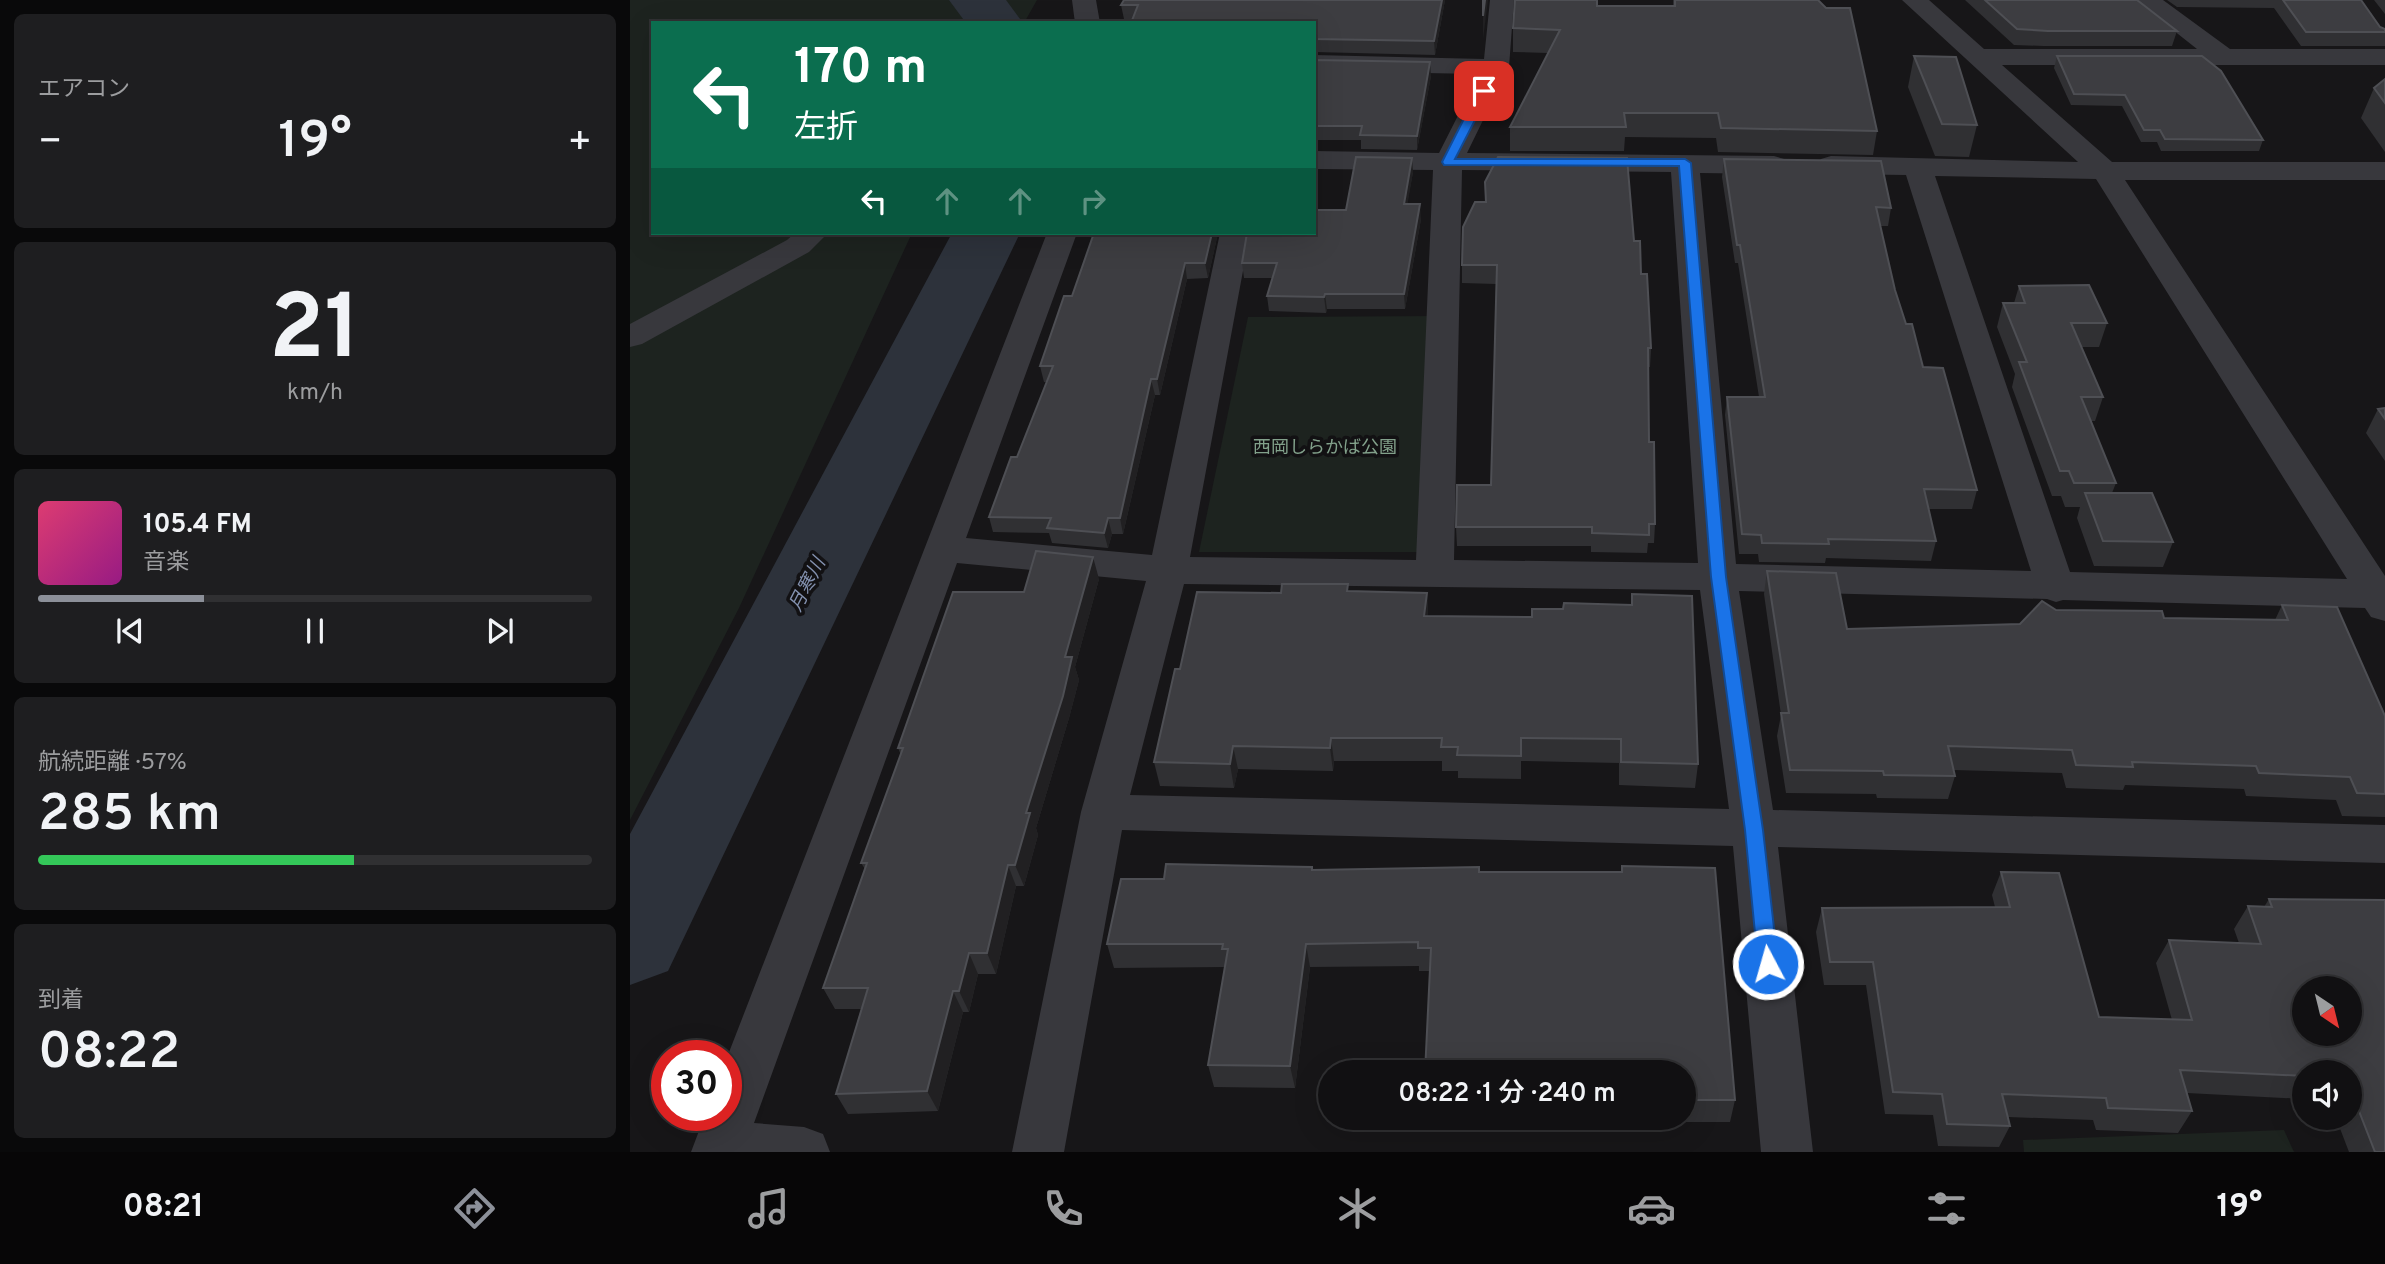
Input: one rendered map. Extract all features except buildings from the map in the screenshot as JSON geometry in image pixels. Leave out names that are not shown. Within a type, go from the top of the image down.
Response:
[{"type":"street","points":[[1084,0],[1088,21]]},
{"type":"street","points":[[1435,573],[1448,162],[1496,68],[1502,0]]},
{"type":"street","points":[[1914,0],[2105,171],[2381,601]]},
{"type":"street","points":[[2147,0],[2223,56]]},
{"type":"street","points":[[1978,57],[2385,57]]},
{"type":"street","points":[[1316,64],[1496,68]]},
{"type":"street","points":[[1316,160],[1685,163],[2105,171],[2385,171]]},
{"type":"street","points":[[1685,163],[1718,577],[1754,830],[1787,1152]]},
{"type":"street","points":[[1918,167],[2056,588]]},
{"type":"street","points":[[630,337],[798,246],[811,235]]},
{"type":"street","points":[[804,1152],[717,1149],[945,550],[1061,235]]},
{"type":"street","points":[[1038,1152],[1103,812],[1168,570],[1235,235]]},
{"type":"street","points":[[945,550],[1168,570],[1718,577],[2381,601]]},
{"type":"street","points":[[1103,812],[2385,844]]},
{"type":"green space","points":[[630,0],[1037,0],[1025,21],[651,21],[651,235],[911,235],[739,608],[630,820]]},
{"type":"green space","name":"西岡しらかば公園","points":[[1441,316],[1419,552],[1199,552],[1248,317]]},
{"type":"green space","points":[[2284,1130],[2294,1152],[2024,1152],[2023,1140]]},
{"type":"waterway","name":"月寒川","points":[[977,0],[993,21]]},
{"type":"waterway","name":"月寒川","points":[[630,938],[985,235]]},
{"type":"route","points":[[1484,91],[1448,162],[1685,163],[1718,577],[1754,830],[1768,964]]}]
